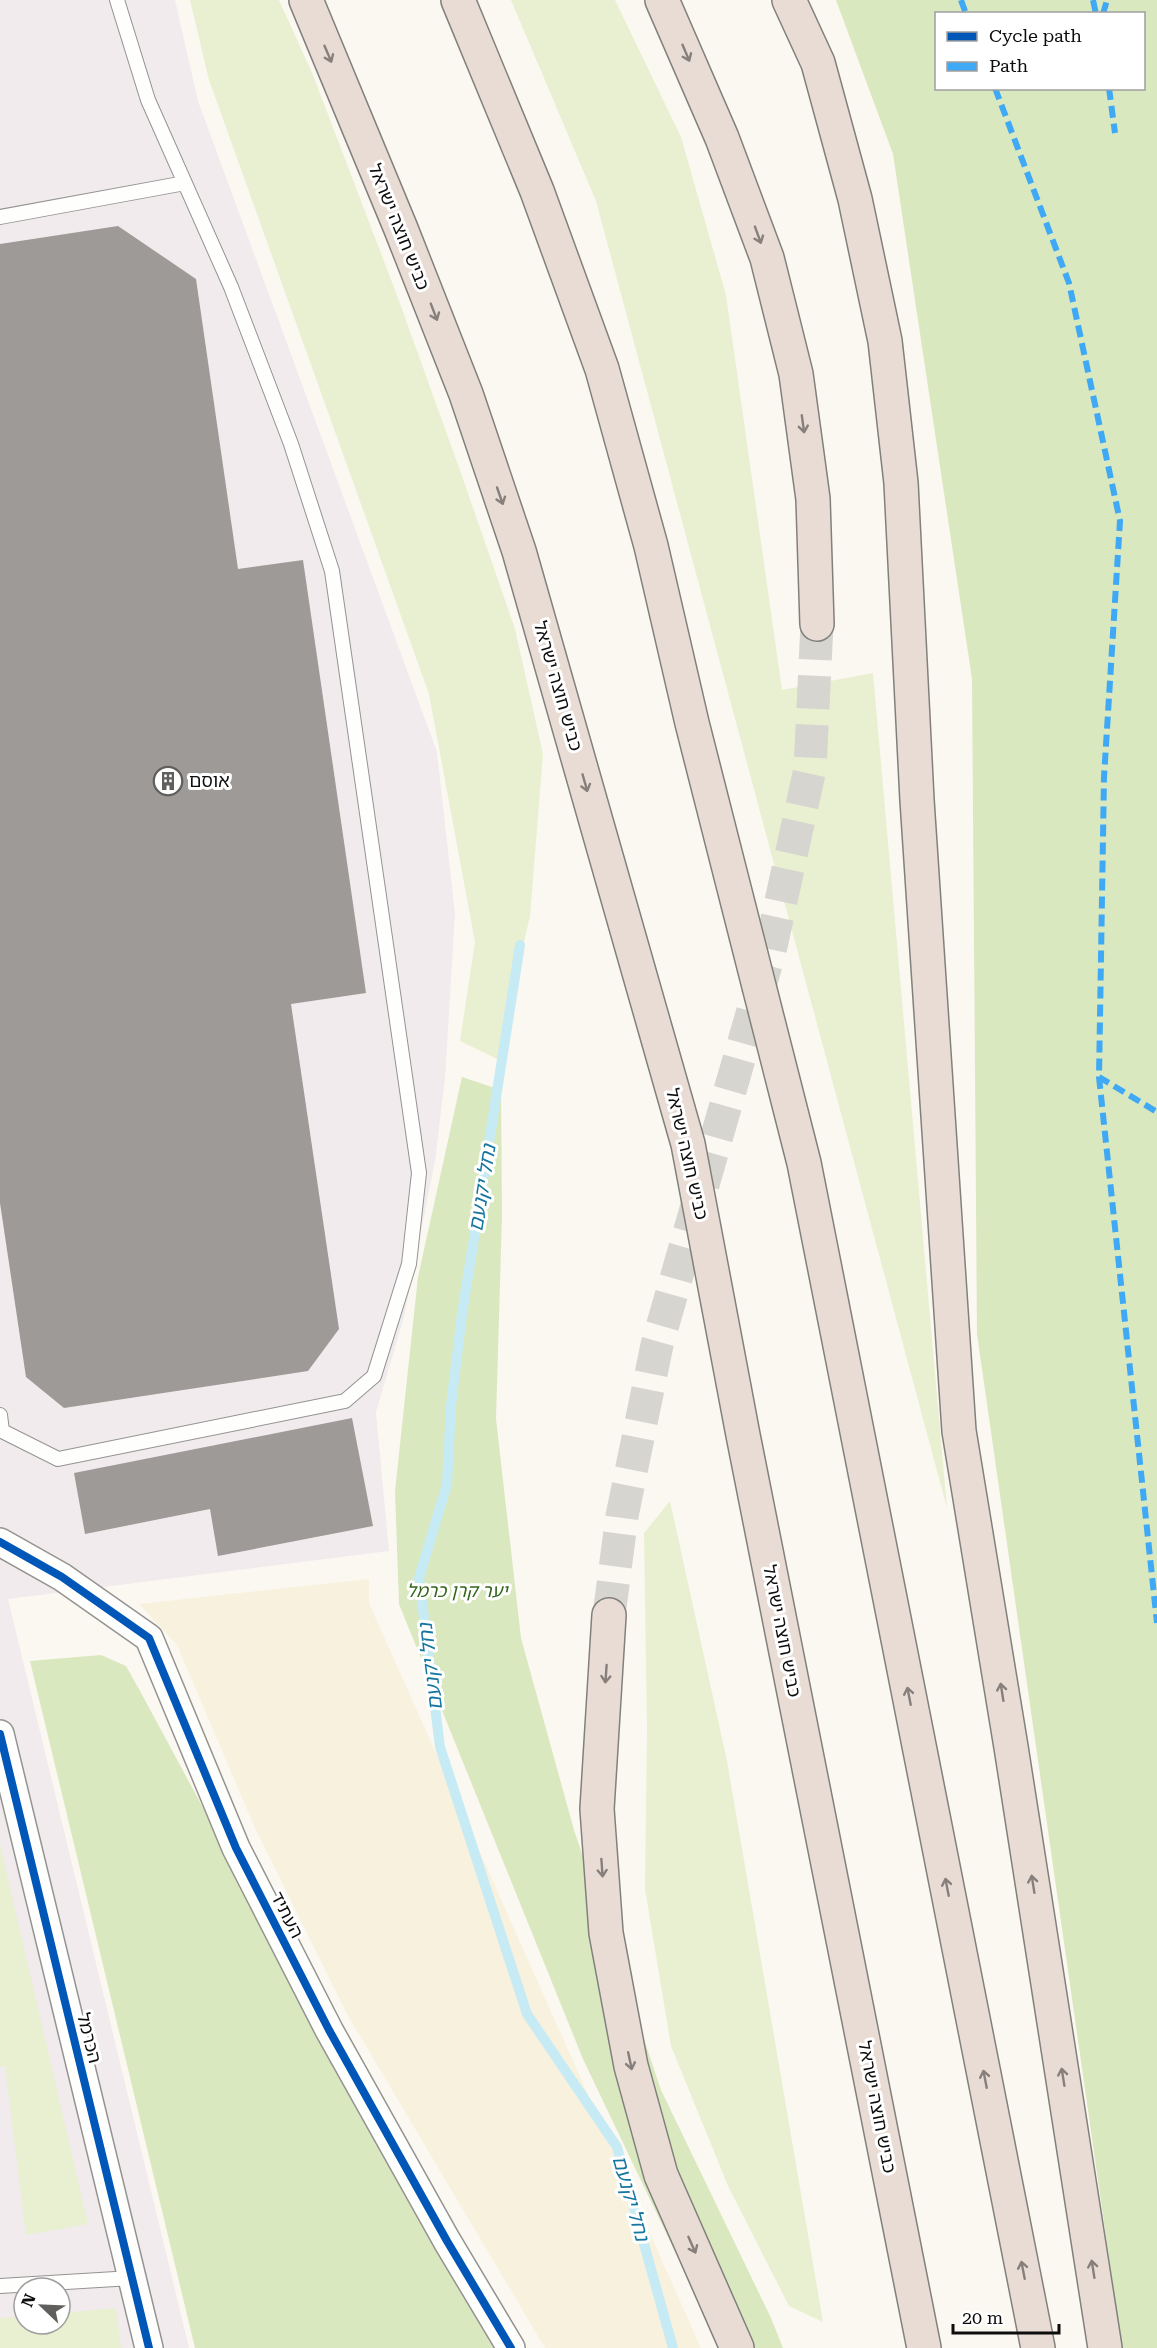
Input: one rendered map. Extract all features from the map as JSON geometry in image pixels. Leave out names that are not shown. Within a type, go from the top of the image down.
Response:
[{"type":"highway","name":"כביש חוצה ישראל","points":[[306,0],[401,229],[457,372],[515,540],[688,1144],[745,1446],[924,2348]]},
{"type":"highway","points":[[458,0],[537,190],[602,369],[651,546],[692,723],[801,1152],[1038,2348]]},
{"type":"highway","points":[[662,0],[722,138],[766,258],[796,374],[813,500],[817,624]]},
{"type":"highway","points":[[789,0],[818,63],[855,199],[885,340],[902,483],[917,800],[959,1431],[1105,2348]]},
{"type":"highway","points":[[609,1616],[597,1809],[606,1933],[631,2066],[661,2175],[737,2348]]},
{"type":"street","name":"העתיד","points":[[0,1542],[62,1577],[149,1638],[242,1859],[329,2030],[447,2241],[512,2348]]},
{"type":"street","name":"הכרמל","points":[[0,1734],[149,2348]]},
{"type":"lane","points":[[0,1415],[2,1431],[58,1459],[345,1401],[374,1376],[410,1264],[419,1173],[332,571],[291,444],[240,310],[148,100],[117,0]]},
{"type":"lane","points":[[0,218],[185,183]]},
{"type":"lane","points":[[0,2286],[132,2278]]},
{"type":"shaded area","points":[[0,0],[175,0],[198,101],[437,752],[455,914],[445,1078],[435,1161],[404,1317],[376,1412],[389,1551],[8,1599],[189,2348],[0,2348]]},
{"type":"shaded area","points":[[369,1579],[369,1603],[701,2348],[545,2348],[347,2014],[255,1828],[177,1645],[139,1604]]},
{"type":"green space","points":[[190,0],[279,0],[313,75],[398,298],[515,629],[543,754],[530,916],[497,1059],[460,1041],[475,942],[429,694],[209,80]]},
{"type":"green space","points":[[511,0],[615,0],[681,137],[726,295],[782,690],[873,673],[947,1508],[596,201]]},
{"type":"green space","points":[[836,0],[1157,0],[1157,2348],[1122,2348],[977,1334],[972,679],[893,154]]},
{"type":"green space","name":"יער קרן כרמל","points":[[462,1077],[501,1090],[502,1215],[496,1419],[521,1638],[574,1830],[661,2090],[771,2318],[783,2348],[721,2348],[583,2059],[399,1604],[395,1491],[418,1277]]},
{"type":"green space","points":[[670,1501],[727,1761],[823,2322],[789,2306],[728,2186],[671,2046],[645,1889],[647,1731],[644,1533]]},
{"type":"green space","points":[[101,1655],[126,1666],[498,2348],[195,2348],[30,1661]]},
{"type":"green space","points":[[0,1844],[88,2224],[26,2235],[5,2066],[0,2066]]},
{"type":"green space","points":[[116,2308],[121,2348],[0,2348],[0,2318],[12,2317],[12,2336],[72,2336],[72,2312]]},
{"type":"building","name":"אוסם","points":[[118,226],[196,279],[238,569],[303,560],[366,993],[291,1004],[339,1329],[308,1371],[64,1408],[26,1377],[0,1203],[0,244]]},
{"type":"building","points":[[352,1418],[373,1526],[218,1556],[210,1509],[85,1534],[74,1473]]},
{"type":"waterway","name":"נחל יקנעם","points":[[520,945],[462,1314],[451,1405],[447,1484],[419,1578],[440,1747],[527,2014],[617,2147],[673,2348]]},
{"type":"tunnel","points":[[609,1615],[622,1516],[657,1345],[770,951],[810,769],[817,624]]},
{"type":"marked path","points":[[961,0],[965,12]]},
{"type":"marked path","points":[[1093,0],[1096,12]]},
{"type":"marked path","points":[[1104,12],[1107,0]]},
{"type":"marked path","points":[[996,90],[1069,283],[1120,521],[1104,777],[1099,1077],[1157,1112]]},
{"type":"marked path","points":[[1109,90],[1115,133]]},
{"type":"marked path","points":[[1099,1077],[1157,1623]]},
{"type":"cycle path","points":[[0,1542],[62,1577],[149,1638],[236,1848],[329,2030],[447,2241],[511,2348]]},
{"type":"cycle path","points":[[0,1734],[149,2348]]},
{"type":"place","name":"אוסם","points":[[168,781]]}]
